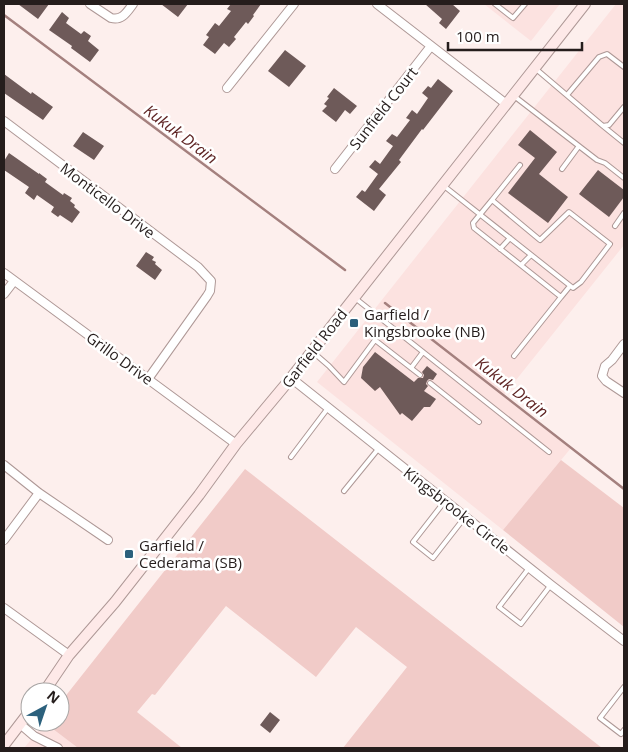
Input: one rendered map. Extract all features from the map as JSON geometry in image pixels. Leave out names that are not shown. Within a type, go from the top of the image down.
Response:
[{"type":"main road","name":"Garfield Road","points":[[51,682],[69,655],[115,602],[199,495],[236,444],[354,298],[581,5]]},
{"type":"main road","points":[[4,745],[20,724]]},
{"type":"street","points":[[90,4],[114,20],[123,16],[133,4]]},
{"type":"street","points":[[227,88],[294,4]]},
{"type":"street","points":[[377,4],[506,103]]},
{"type":"street","name":"Sunfield Court","points":[[336,169],[431,46]]},
{"type":"street","name":"Monticello Drive","points":[[4,121],[198,267],[211,281],[210,291],[207,296],[148,379]]},
{"type":"street","name":"Grillo Drive","points":[[4,273],[236,444]]},
{"type":"street","points":[[4,294],[14,281]]},
{"type":"street","points":[[624,344],[605,366],[602,376],[624,394]]},
{"type":"street","name":"Kingsbrooke Circle","points":[[291,378],[529,568],[624,641]]},
{"type":"street","points":[[4,465],[108,540]]},
{"type":"street","points":[[4,540],[39,492]]},
{"type":"street","points":[[4,608],[69,655]]},
{"type":"street","points":[[29,732],[58,748]]},
{"type":"lane","points":[[495,4],[513,18],[526,4]]},
{"type":"lane","points":[[567,95],[599,57],[607,54],[624,67]]},
{"type":"lane","points":[[534,68],[624,143]]},
{"type":"lane","points":[[513,94],[597,160],[605,163],[624,178]]},
{"type":"lane","points":[[603,126],[609,125],[624,107]]},
{"type":"lane","points":[[562,169],[579,146]]},
{"type":"lane","points":[[520,165],[473,223],[474,228],[561,297]]},
{"type":"lane","points":[[442,184],[573,288],[581,282],[610,244],[568,212],[540,240],[492,200]]},
{"type":"lane","points":[[615,226],[624,213]]},
{"type":"lane","points":[[500,249],[510,238]]},
{"type":"lane","points":[[521,265],[531,255]]},
{"type":"lane","points":[[514,356],[570,286]]},
{"type":"lane","points":[[354,298],[549,452]]},
{"type":"lane","points":[[312,351],[330,366],[344,382],[375,340],[420,375]]},
{"type":"lane","points":[[410,368],[423,352]]},
{"type":"lane","points":[[430,383],[479,422]]},
{"type":"lane","points":[[291,457],[328,408]]},
{"type":"lane","points":[[344,491],[378,448]]},
{"type":"lane","points":[[445,501],[413,542],[433,558],[465,517]]},
{"type":"lane","points":[[529,568],[499,607],[521,624],[551,585]]},
{"type":"lane","points":[[624,687],[600,718],[621,734],[624,730]]},
{"type":"shaded area","points":[[484,4],[560,4],[531,41]]},
{"type":"shaded area","points":[[616,4],[624,4],[624,245],[504,395],[571,448],[503,530],[317,382]]},
{"type":"shaded area","points":[[561,460],[624,508],[624,627],[503,530]]},
{"type":"shaded area","points":[[245,469],[602,748],[343,748],[407,667],[356,627],[316,677],[226,606],[155,695],[152,694],[137,712],[182,748],[78,748],[57,732],[70,732],[70,690]]},
{"type":"shaded area","points":[[37,732],[57,732],[78,748],[24,748]]},
{"type":"building","points":[[18,4],[49,4],[38,19]]},
{"type":"building","points":[[161,4],[188,4],[178,17]]},
{"type":"building","points":[[231,4],[261,4],[248,24],[246,22],[234,37],[236,39],[229,47],[224,43],[215,54],[203,45],[209,37],[206,35],[215,23],[219,26],[231,11],[227,9]]},
{"type":"building","points":[[425,4],[452,4],[460,11],[446,29],[439,23],[442,19]]},
{"type":"building","points":[[62,12],[69,18],[66,23],[81,34],[84,31],[91,36],[88,41],[99,50],[90,62],[71,48],[72,46],[49,30]]},
{"type":"building","points":[[285,50],[306,66],[289,87],[268,71]]},
{"type":"building","points":[[4,74],[31,94],[32,92],[53,107],[43,120],[4,93]]},
{"type":"building","points":[[438,79],[453,91],[422,129],[399,160],[401,162],[379,189],[386,195],[374,211],[356,197],[362,190],[365,192],[378,174],[369,167],[375,160],[380,164],[393,146],[386,141],[392,134],[397,137],[410,120],[406,118],[412,110],[417,114],[428,98],[422,93],[428,86],[431,88]]},
{"type":"building","points":[[334,88],[357,106],[350,114],[345,110],[336,122],[322,111],[327,106],[324,104]]},
{"type":"building","points":[[530,130],[557,152],[539,174],[568,197],[548,223],[508,193],[535,158],[518,145]]},
{"type":"building","points":[[83,132],[104,146],[94,160],[73,146]]},
{"type":"building","points":[[9,153],[47,179],[45,182],[63,195],[64,193],[72,198],[70,201],[80,212],[72,223],[60,215],[58,217],[51,212],[54,207],[37,195],[34,200],[25,193],[29,187],[4,170],[4,161]]},
{"type":"building","points":[[598,170],[624,190],[624,197],[609,217],[579,194]]},
{"type":"building","points":[[146,252],[154,257],[152,260],[162,270],[155,280],[136,266]]},
{"type":"building","points":[[375,352],[414,382],[418,378],[423,378],[422,372],[427,366],[437,374],[433,380],[429,379],[427,381],[426,384],[428,386],[424,391],[436,399],[430,407],[424,407],[412,421],[402,413],[400,415],[380,387],[375,391],[361,378],[363,367]]},
{"type":"building","points":[[270,712],[280,720],[270,733],[260,725]]},
{"type":"waterway","name":"Kukuk Drain","points":[[4,15],[345,270]]},
{"type":"waterway","name":"Kukuk Drain","points":[[385,303],[624,489]]},
{"type":"place","name":"Garfield / Kingsbrooke (NB)","points":[[354,323]]},
{"type":"place","name":"Garfield / Cederama (SB)","points":[[129,554]]}]
